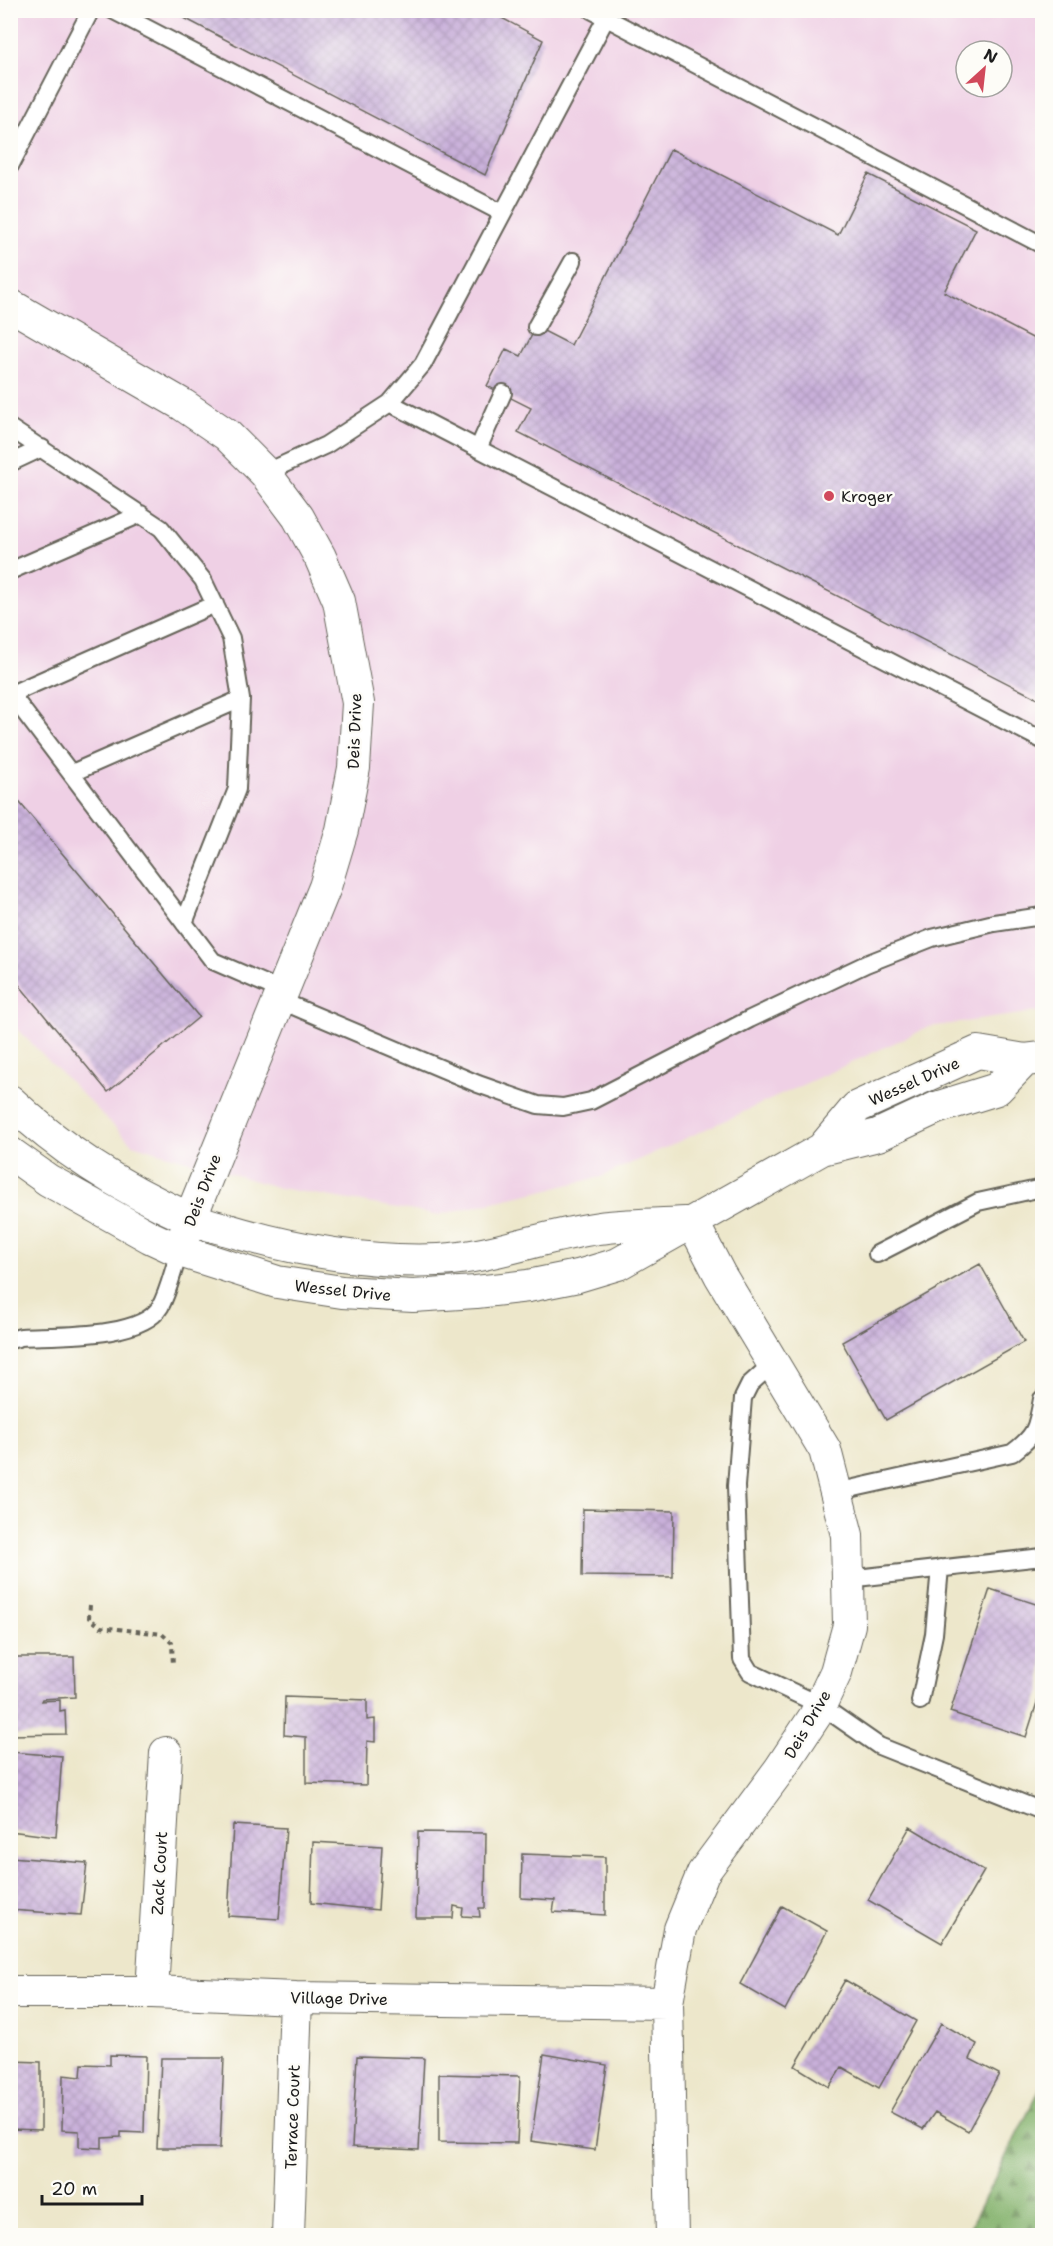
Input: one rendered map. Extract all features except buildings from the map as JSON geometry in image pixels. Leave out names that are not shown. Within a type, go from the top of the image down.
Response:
[{"type":"street","name":"Deis Drive","points":[[10,305],[183,405],[227,435],[266,473],[298,517],[320,557],[339,601],[358,703],[354,768],[342,830],[325,887],[190,1219],[180,1251]]},
{"type":"street","name":"Wessel Drive","points":[[10,1153],[34,1172],[97,1209],[180,1251],[277,1282],[342,1292],[413,1296],[528,1286],[578,1276],[618,1264],[822,1149],[857,1107],[978,1052],[1034,1059]]},
{"type":"street","name":"Wessel Drive","points":[[10,1101],[70,1151],[120,1182],[190,1219],[257,1239],[390,1260],[440,1260],[494,1252],[599,1228],[693,1223]]},
{"type":"street","name":"Deis Drive","points":[[672,2235],[667,2003],[680,1929],[703,1873],[780,1769],[820,1705],[836,1672],[849,1625],[847,1535],[825,1450],[720,1275],[693,1223]]},
{"type":"street","name":"Zack Court","points":[[152,1992],[166,1754]]},
{"type":"street","name":"Village Drive","points":[[10,1992],[152,1992],[296,1998],[667,2003]]},
{"type":"street","name":"Terrace Court","points":[[288,2235],[296,1998]]},
{"type":"lane","points":[[10,166],[91,10]]},
{"type":"lane","points":[[112,10],[502,213]]},
{"type":"lane","points":[[266,473],[326,445],[390,403],[423,364],[502,213],[598,14],[1042,245]]},
{"type":"lane","points":[[536,327],[573,261]]},
{"type":"lane","points":[[478,449],[502,393]]},
{"type":"lane","points":[[390,403],[1042,740]]},
{"type":"lane","points":[[10,428],[161,528],[203,580],[231,638],[241,699],[237,789],[184,922]]},
{"type":"lane","points":[[10,463],[42,448]]},
{"type":"lane","points":[[10,571],[141,514]]},
{"type":"lane","points":[[215,604],[11,694],[213,961],[281,995],[478,1084],[538,1105],[563,1107],[591,1101],[740,1024],[866,964],[932,938],[994,923],[1042,916]]},
{"type":"lane","points":[[72,773],[241,699]]},
{"type":"lane","points":[[878,1254],[978,1202],[1042,1188]]},
{"type":"lane","points":[[10,1340],[21,1337],[116,1332],[142,1324],[159,1308],[180,1251]]},
{"type":"lane","points":[[772,1364],[750,1384],[742,1398],[736,1486],[742,1659],[750,1672],[820,1705],[879,1746],[1042,1811]]},
{"type":"lane","points":[[836,1492],[1012,1453],[1031,1439],[1040,1414],[1042,1399]]},
{"type":"lane","points":[[848,1579],[1042,1557]]},
{"type":"lane","points":[[920,1701],[934,1634],[940,1568]]},
{"type":"path","points":[[90,1605],[89,1618],[101,1626],[162,1634],[172,1643],[173,1666]]},
{"type":"shaded area","points":[[10,11],[1042,11],[1042,1011],[929,1027],[601,1177],[438,1215],[279,1188],[132,1144],[11,1023]]},
{"type":"green space","points":[[1042,2085],[1042,2235],[966,2235]]},
{"type":"place","name":"Kroger","points":[[829,496]]}]
